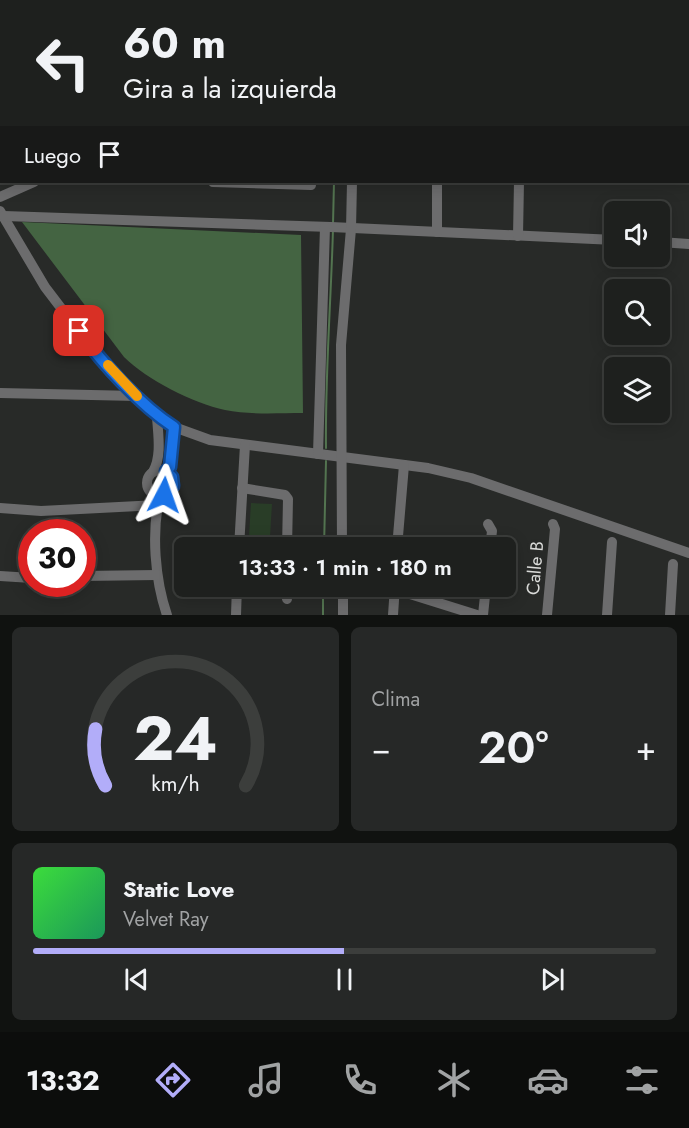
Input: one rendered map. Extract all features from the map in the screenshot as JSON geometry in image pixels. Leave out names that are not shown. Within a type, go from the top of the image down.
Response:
[{"type":"street","points":[[291,183],[311,186]]},
{"type":"street","points":[[318,454],[337,228],[352,183]]},
{"type":"street","points":[[437,183],[437,232]]},
{"type":"street","points":[[518,236],[519,183]]},
{"type":"street","points":[[0,197],[23,185]]},
{"type":"street","points":[[2,214],[604,240]]},
{"type":"street","points":[[2,214],[45,288],[90,346],[157,417],[174,427],[210,440],[428,468],[471,478],[689,553]]},
{"type":"street","points":[[337,228],[341,345],[342,537]]},
{"type":"street","points":[[670,243],[689,244]]},
{"type":"street","points":[[0,393],[137,396]]},
{"type":"street","points":[[157,417],[159,448],[157,465],[148,478],[148,486],[159,500]]},
{"type":"street","points":[[153,472],[166,471],[170,467],[174,427]]},
{"type":"street","points":[[240,537],[245,445]]},
{"type":"street","points":[[159,448],[171,449]]},
{"type":"street","points":[[398,537],[404,465]]},
{"type":"street","points":[[0,508],[41,512],[159,500],[173,486],[172,477],[166,471]]},
{"type":"street","points":[[243,488],[285,495],[288,499],[287,537]]},
{"type":"street","points":[[159,500],[156,518],[157,575],[162,600],[168,615]]},
{"type":"street","points":[[488,524],[492,531],[491,537]]},
{"type":"street","name":"Calle B","points":[[547,615],[555,529],[553,524]]},
{"type":"street","points":[[607,615],[612,542]]},
{"type":"street","points":[[670,615],[673,564]]},
{"type":"street","points":[[96,576],[157,575]]},
{"type":"street","points":[[0,576],[18,577]]},
{"type":"street","points":[[236,615],[237,597]]},
{"type":"street","points":[[343,597],[343,615]]},
{"type":"street","points":[[393,615],[394,597]]},
{"type":"street","points":[[422,597],[477,615]]},
{"type":"street","points":[[483,615],[485,597]]},
{"type":"green space","points":[[22,222],[301,235],[303,413],[234,412],[212,407],[185,396],[145,374],[124,357]]},
{"type":"green space","points":[[251,503],[272,504],[270,537],[249,536]]},
{"type":"waterway","points":[[333,224],[334,183]]},
{"type":"waterway","points":[[326,448],[333,229]]},
{"type":"waterway","points":[[324,537],[326,461]]},
{"type":"waterway","points":[[323,597],[323,615]]},
{"type":"slow traffic","points":[[108,365],[137,396]]},
{"type":"route","points":[[79,331],[90,346],[157,417],[174,427],[170,467],[166,471],[172,477],[173,486],[164,495]]}]
